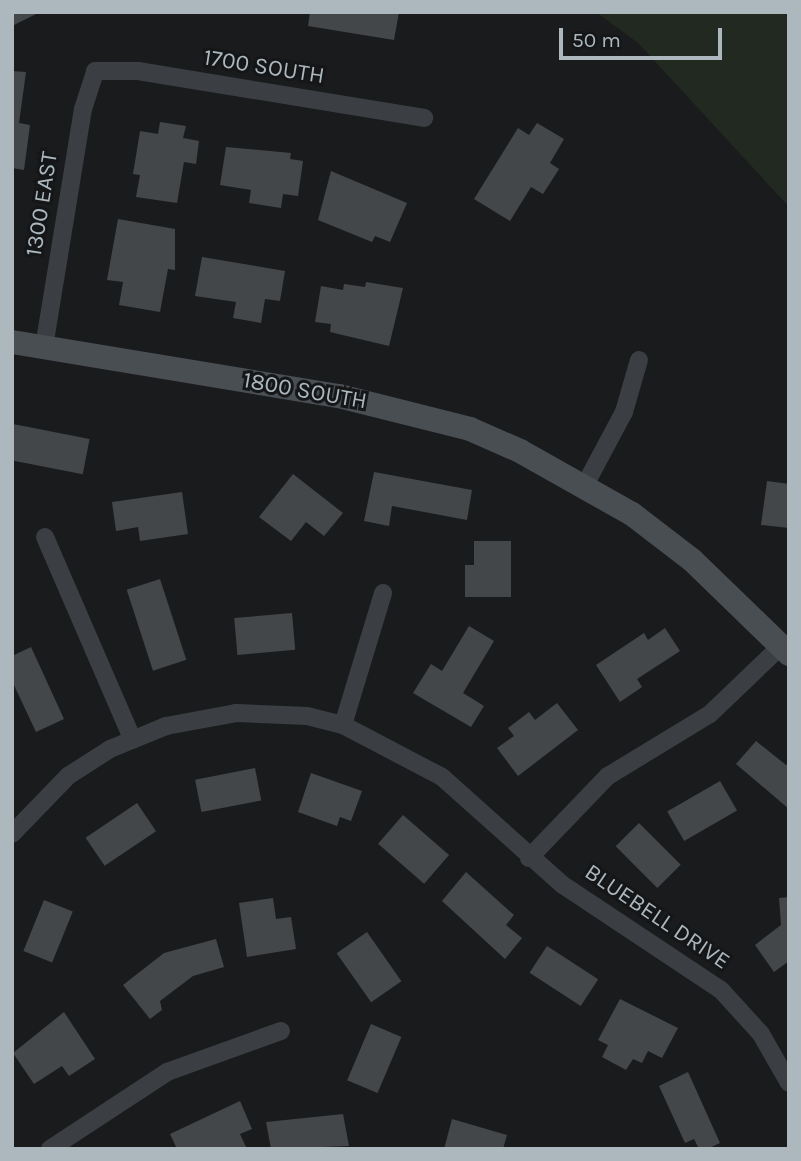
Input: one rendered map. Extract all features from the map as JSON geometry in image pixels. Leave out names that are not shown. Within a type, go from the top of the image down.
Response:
[{"type":"main road","name":"1800 SOUTH","points":[[12,342],[339,396],[430,416],[520,451],[585,485],[692,561],[785,650]]},
{"type":"street","name":"1700 SOUTH","points":[[95,71],[138,71],[424,118]]},
{"type":"street","name":"1300 EAST","points":[[44,347],[83,108],[95,71]]},
{"type":"street","points":[[585,485],[624,412],[639,359]]},
{"type":"street","points":[[45,537],[133,740]]},
{"type":"street","points":[[12,834],[68,776],[133,740],[166,726],[236,713],[343,725],[383,593]]},
{"type":"street","points":[[529,858],[608,776],[710,715],[785,650]]},
{"type":"street","name":"BLUEBELL DRIVE","points":[[343,725],[442,777],[529,858],[601,912],[721,990],[782,1054],[789,1083]]},
{"type":"street","points":[[50,1149],[167,1072],[281,1031]]},
{"type":"shaded area","points":[[596,12],[789,12],[789,207],[638,43]]},
{"type":"building","points":[[12,12],[40,12],[12,26]]},
{"type":"building","points":[[310,12],[399,12],[394,40],[308,26]]},
{"type":"building","points":[[12,71],[26,72],[19,123],[30,125],[24,170],[12,168]]},
{"type":"building","points":[[160,122],[186,126],[183,138],[199,141],[196,164],[184,162],[177,203],[136,197],[140,175],[133,174],[140,131],[158,134]]},
{"type":"building","points":[[537,123],[564,139],[550,163],[559,169],[543,194],[531,187],[510,221],[474,199],[518,128],[529,135]]},
{"type":"building","points":[[226,147],[291,153],[290,159],[303,161],[298,196],[283,194],[281,208],[249,203],[251,190],[220,185]]},
{"type":"building","points":[[331,171],[407,203],[390,242],[375,236],[372,242],[318,220]]},
{"type":"building","points":[[118,219],[175,229],[175,270],[168,269],[160,312],[119,305],[123,282],[107,280]]},
{"type":"building","points":[[202,257],[285,271],[280,301],[265,299],[261,323],[233,318],[236,302],[195,296]]},
{"type":"building","points":[[366,282],[403,288],[389,346],[330,332],[331,324],[315,322],[321,286],[343,290],[344,284],[365,287]]},
{"type":"building","points":[[13,424],[90,439],[83,474],[12,460]]},
{"type":"building","points":[[374,472],[472,490],[467,520],[392,506],[389,526],[364,521]]},
{"type":"building","points":[[293,474],[343,513],[324,536],[306,522],[291,541],[259,517]]},
{"type":"building","points":[[767,481],[789,484],[789,528],[761,525]]},
{"type":"building","points":[[182,492],[188,534],[140,541],[138,527],[116,531],[112,502]]},
{"type":"building","points":[[474,541],[511,541],[511,597],[465,597],[465,565],[474,565]]},
{"type":"building","points":[[160,579],[186,660],[153,671],[127,590]]},
{"type":"building","points":[[292,613],[295,650],[237,655],[234,618]]},
{"type":"building","points":[[469,626],[494,641],[463,693],[484,706],[471,727],[413,693],[431,664],[442,671]]},
{"type":"building","points":[[665,628],[680,651],[637,679],[642,687],[620,702],[596,665],[644,633],[648,640]]},
{"type":"building","points":[[31,647],[64,719],[36,732],[12,681],[12,656]]},
{"type":"building","points":[[557,703],[578,730],[518,776],[497,748],[514,736],[508,728],[529,712],[535,720]]},
{"type":"building","points":[[756,741],[786,765],[789,762],[789,809],[736,764]]},
{"type":"building","points":[[255,768],[261,800],[201,812],[195,780]]},
{"type":"building","points":[[311,773],[362,791],[351,821],[340,817],[337,826],[298,812]]},
{"type":"building","points":[[720,781],[737,810],[684,841],[667,811]]},
{"type":"building","points":[[137,803],[156,831],[105,866],[86,838]]},
{"type":"building","points":[[403,815],[449,855],[424,884],[378,844]]},
{"type":"building","points":[[639,823],[681,865],[657,888],[616,846]]},
{"type":"building","points":[[466,872],[514,915],[506,925],[522,938],[505,959],[442,901]]},
{"type":"building","points":[[789,897],[789,961],[774,972],[755,945],[781,925],[779,898]]},
{"type":"building","points":[[273,898],[276,919],[291,917],[296,949],[247,957],[239,903]]},
{"type":"building","points":[[44,900],[73,912],[52,963],[23,951]]},
{"type":"building","points":[[367,932],[401,981],[371,1002],[337,953]]},
{"type":"building","points":[[216,939],[224,967],[193,976],[160,1001],[162,1010],[150,1019],[123,985],[164,953]]},
{"type":"building","points":[[547,946],[598,979],[581,1006],[530,973]]},
{"type":"building","points":[[620,999],[678,1028],[662,1058],[648,1051],[642,1063],[633,1059],[626,1070],[602,1057],[608,1045],[598,1040]]},
{"type":"building","points":[[64,1012],[95,1059],[69,1076],[62,1066],[34,1084],[13,1053]]},
{"type":"building","points":[[371,1024],[401,1037],[378,1093],[347,1080]]},
{"type":"building","points":[[688,1072],[720,1143],[707,1149],[699,1149],[694,1139],[685,1143],[659,1086]]},
{"type":"building","points":[[240,1101],[252,1129],[240,1134],[247,1149],[177,1149],[170,1134]]},
{"type":"building","points":[[343,1114],[349,1146],[271,1149],[266,1122]]},
{"type":"building","points":[[452,1119],[507,1135],[503,1149],[444,1149]]}]
